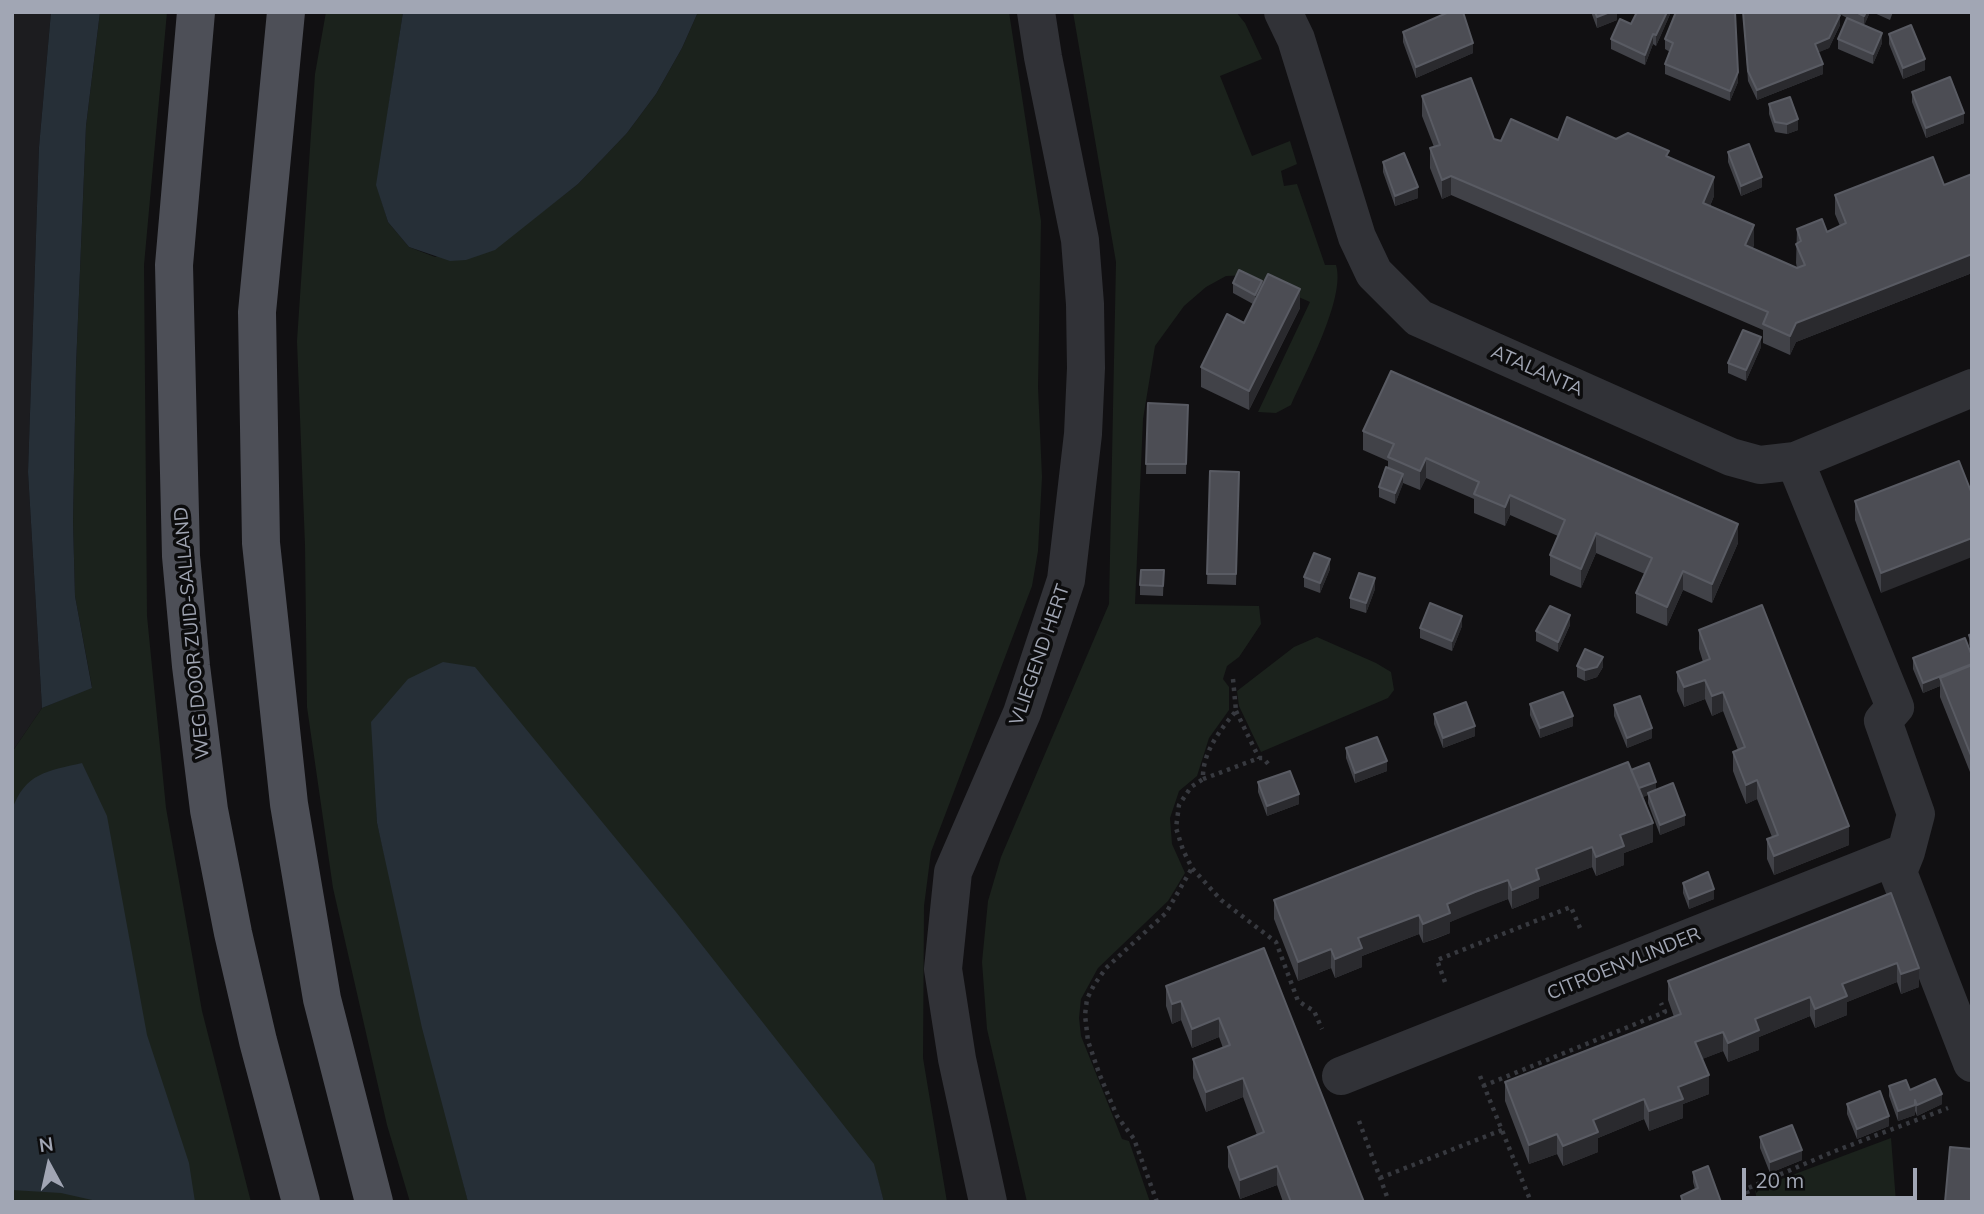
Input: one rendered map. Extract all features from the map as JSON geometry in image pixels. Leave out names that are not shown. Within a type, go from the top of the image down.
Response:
[{"type":"main road","name":"WEG DOOR ZUID-SALLAND","points":[[196,12],[174,265],[181,556],[209,810],[233,933],[261,1054],[301,1202]]},
{"type":"main road","points":[[286,12],[257,312],[261,543],[289,804],[320,985],[345,1096],[374,1202]]},
{"type":"street","name":"VLIEGEND HERT","points":[[988,1202],[957,1059],[943,968],[953,872],[1022,713],[1066,580],[1083,434],[1086,368],[1080,240],[1042,57],[1036,12]]},
{"type":"street","name":"ATALANTA","points":[[1283,12],[1296,39],[1363,249],[1374,273],[1419,318],[1731,457],[1760,465],[1795,461],[1972,388]]},
{"type":"street","points":[[1795,461],[1895,706],[1883,721],[1916,814],[1898,872],[1972,1063]]},
{"type":"street","name":"CITROENVLINDER","points":[[1341,1076],[1906,852]]},
{"type":"path","points":[[1233,679],[1236,711],[1259,758]]},
{"type":"path","points":[[1203,779],[1207,755],[1236,711]]},
{"type":"path","points":[[1270,766],[1263,758],[1259,758],[1203,779],[1191,787],[1179,805],[1176,828],[1192,868],[1221,900],[1276,942],[1298,1001],[1314,1012],[1389,1202]]},
{"type":"path","points":[[1157,1202],[1134,1139],[1117,1116],[1099,1073],[1088,1041],[1085,1015],[1087,999],[1106,968],[1166,913],[1192,868]]},
{"type":"path","points":[[1461,1029],[1531,1202]]},
{"type":"path","points":[[1751,1202],[1746,1189],[1835,1151],[1954,1106]]},
{"type":"path","points":[[1380,1178],[1502,1130]]},
{"type":"shaded area","points":[[12,12],[51,12],[39,147],[28,472],[42,708],[12,752]]},
{"type":"shaded area","points":[[51,12],[100,12],[86,126],[76,366],[73,521],[75,596],[92,688],[42,708],[28,472],[39,147]]},
{"type":"shaded area","points":[[100,12],[167,12],[144,265],[147,616],[166,808],[202,1011],[251,1202],[12,1202],[12,752],[42,708],[92,687],[75,596],[73,521],[76,366],[86,126]]},
{"type":"shaded area","points":[[326,12],[403,12],[377,185],[388,222],[409,247],[435,257],[520,229],[578,184],[627,133],[656,94],[682,48],[698,12],[1009,12],[1041,221],[1038,387],[1042,477],[1038,551],[1032,586],[931,852],[924,906],[923,1058],[947,1202],[884,1202],[873,1164],[376,786],[377,823],[468,1202],[410,1202],[387,1125],[333,888],[307,707],[305,545],[297,341],[315,74]]},
{"type":"shaded area","points":[[403,12],[698,12],[682,48],[656,94],[627,133],[578,184],[495,250],[466,260],[450,261],[409,247],[388,222],[376,185]]},
{"type":"shaded area","points":[[1073,12],[1236,12],[1245,23],[1262,59],[1220,76],[1252,156],[1290,141],[1297,164],[1281,171],[1284,186],[1297,184],[1325,265],[1336,265],[1338,279],[1330,315],[1291,405],[1276,413],[1258,412],[1310,302],[1249,275],[1226,276],[1206,287],[1184,306],[1155,346],[1143,419],[1135,604],[1259,606],[1261,624],[1239,657],[1227,666],[1223,679],[1229,687],[1229,710],[1209,738],[1197,776],[1179,791],[1170,818],[1172,844],[1185,873],[1168,901],[1098,968],[1081,999],[1081,1036],[1122,1139],[1129,1141],[1150,1202],[1027,1202],[987,1029],[982,962],[988,901],[1001,857],[1109,604],[1116,262]]},
{"type":"shaded area","points":[[1317,637],[1391,672],[1394,690],[1388,698],[1261,752],[1239,706],[1237,691],[1294,647]]},
{"type":"shaded area","points":[[443,662],[475,667],[676,912],[874,1164],[884,1202],[468,1202],[422,1028],[377,823],[371,722],[408,679]]},
{"type":"shaded area","points":[[82,763],[107,816],[147,1035],[189,1163],[195,1202],[101,1202],[61,1193],[12,1190],[12,810],[17,798],[31,781],[48,772]]},
{"type":"shaded area","points":[[1891,1138],[1896,1202],[1757,1202],[1755,1189]]},
{"type":"building","points":[[1449,12],[1463,12],[1473,43],[1416,67],[1403,32]]},
{"type":"building","points":[[1595,12],[1610,12],[1597,17]]},
{"type":"building","points":[[1637,12],[1667,12],[1656,35],[1653,34],[1645,55],[1611,39],[1620,19],[1631,24]]},
{"type":"building","points":[[1676,12],[1735,12],[1738,72],[1730,91],[1665,64],[1673,43],[1665,39]]},
{"type":"building","points":[[1743,12],[1835,12],[1840,15],[1829,38],[1815,44],[1823,64],[1757,90],[1748,71]]},
{"type":"building","points":[[1847,18],[1882,33],[1873,54],[1838,39]]},
{"type":"building","points":[[1911,25],[1925,59],[1903,68],[1889,34]]},
{"type":"building","points":[[1950,77],[1964,113],[1926,128],[1912,92]]},
{"type":"building","points":[[1471,78],[1494,139],[1501,141],[1511,119],[1558,140],[1567,117],[1616,139],[1628,133],[1669,151],[1666,156],[1714,177],[1703,203],[1754,225],[1745,245],[1797,268],[1805,265],[1796,244],[1801,241],[1797,229],[1822,219],[1827,232],[1846,223],[1835,195],[1933,157],[1944,185],[1972,174],[1972,254],[1796,323],[1790,336],[1763,324],[1768,312],[1451,176],[1442,180],[1430,148],[1440,145],[1422,96]]},
{"type":"building","points":[[1790,97],[1798,119],[1787,124],[1775,122],[1769,104]]},
{"type":"building","points":[[1749,144],[1762,177],[1741,186],[1728,152]]},
{"type":"building","points":[[1404,153],[1418,187],[1395,196],[1383,162]]},
{"type":"building","points":[[1239,270],[1262,281],[1255,295],[1233,283]]},
{"type":"building","points":[[1268,274],[1300,289],[1249,391],[1201,367],[1227,314],[1244,323]]},
{"type":"building","points":[[1743,330],[1761,337],[1746,370],[1728,363]]},
{"type":"building","points":[[1391,371],[1738,524],[1712,584],[1683,571],[1667,607],[1636,593],[1652,558],[1596,533],[1581,569],[1550,555],[1565,520],[1510,495],[1505,507],[1474,494],[1479,482],[1426,458],[1420,471],[1388,457],[1394,444],[1363,431]]},
{"type":"building","points":[[1148,403],[1188,405],[1186,464],[1146,464]]},
{"type":"building","points":[[1959,461],[1972,494],[1972,538],[1881,573],[1855,501]]},
{"type":"building","points":[[1386,467],[1403,474],[1395,493],[1379,487]]},
{"type":"building","points":[[1210,471],[1239,472],[1236,574],[1207,574]]},
{"type":"building","points":[[1314,553],[1330,559],[1320,583],[1304,577]]},
{"type":"building","points":[[1141,570],[1164,570],[1163,586],[1140,585]]},
{"type":"building","points":[[1359,573],[1375,578],[1366,603],[1350,598]]},
{"type":"building","points":[[1430,603],[1462,616],[1452,641],[1420,628]]},
{"type":"building","points":[[1762,605],[1849,826],[1774,856],[1767,839],[1778,835],[1757,780],[1746,785],[1733,752],[1745,747],[1723,692],[1712,696],[1705,680],[1684,687],[1677,672],[1710,659],[1699,630]]},
{"type":"building","points":[[1550,606],[1570,615],[1558,642],[1536,631]]},
{"type":"building","points":[[1965,638],[1972,664],[1923,683],[1913,658]]},
{"type":"building","points":[[1585,649],[1603,657],[1597,667],[1585,670],[1577,666]]},
{"type":"building","points":[[1972,665],[1972,758],[1940,678]]},
{"type":"building","points":[[1563,692],[1573,716],[1540,728],[1530,704]]},
{"type":"building","points":[[1640,696],[1652,728],[1627,738],[1614,705]]},
{"type":"building","points":[[1466,702],[1475,726],[1443,738],[1434,714]]},
{"type":"building","points":[[1377,737],[1387,761],[1355,773],[1346,748]]},
{"type":"building","points":[[1628,762],[1653,823],[1620,835],[1624,846],[1596,857],[1592,847],[1536,869],[1539,879],[1512,890],[1508,880],[1447,904],[1450,913],[1423,924],[1419,915],[1358,938],[1362,948],[1335,959],[1331,949],[1298,962],[1274,900]]},
{"type":"building","points":[[1649,763],[1656,782],[1639,788],[1631,770]]},
{"type":"building","points":[[1290,771],[1299,794],[1267,806],[1258,782]]},
{"type":"building","points":[[1673,783],[1685,815],[1660,825],[1648,793]]},
{"type":"building","points":[[1708,872],[1714,889],[1689,899],[1683,883]]},
{"type":"building","points":[[1891,893],[1919,968],[1901,974],[1897,963],[1842,984],[1847,996],[1815,1009],[1810,997],[1755,1019],[1759,1030],[1728,1043],[1723,1032],[1695,1042],[1709,1075],[1678,1087],[1683,1099],[1649,1111],[1644,1099],[1593,1120],[1598,1132],[1563,1146],[1557,1134],[1529,1145],[1505,1082],[1681,1014],[1668,981]]},
{"type":"building","points":[[1264,948],[1364,1202],[1291,1202],[1277,1166],[1240,1180],[1228,1147],[1264,1132],[1243,1078],[1206,1092],[1193,1059],[1230,1045],[1219,1018],[1192,1029],[1181,1001],[1172,1004],[1166,986]]},
{"type":"building","points":[[1935,1079],[1942,1094],[1917,1105],[1915,1100],[1915,1105],[1898,1111],[1889,1086],[1906,1080],[1910,1090]]},
{"type":"building","points":[[1880,1091],[1889,1116],[1857,1129],[1847,1104]]},
{"type":"building","points":[[1792,1125],[1802,1150],[1770,1162],[1760,1137]]},
{"type":"building","points":[[1950,1147],[1972,1149],[1971,1202],[1945,1202]]},
{"type":"building","points":[[1708,1166],[1721,1202],[1683,1202],[1681,1196],[1698,1188],[1693,1172]]}]
